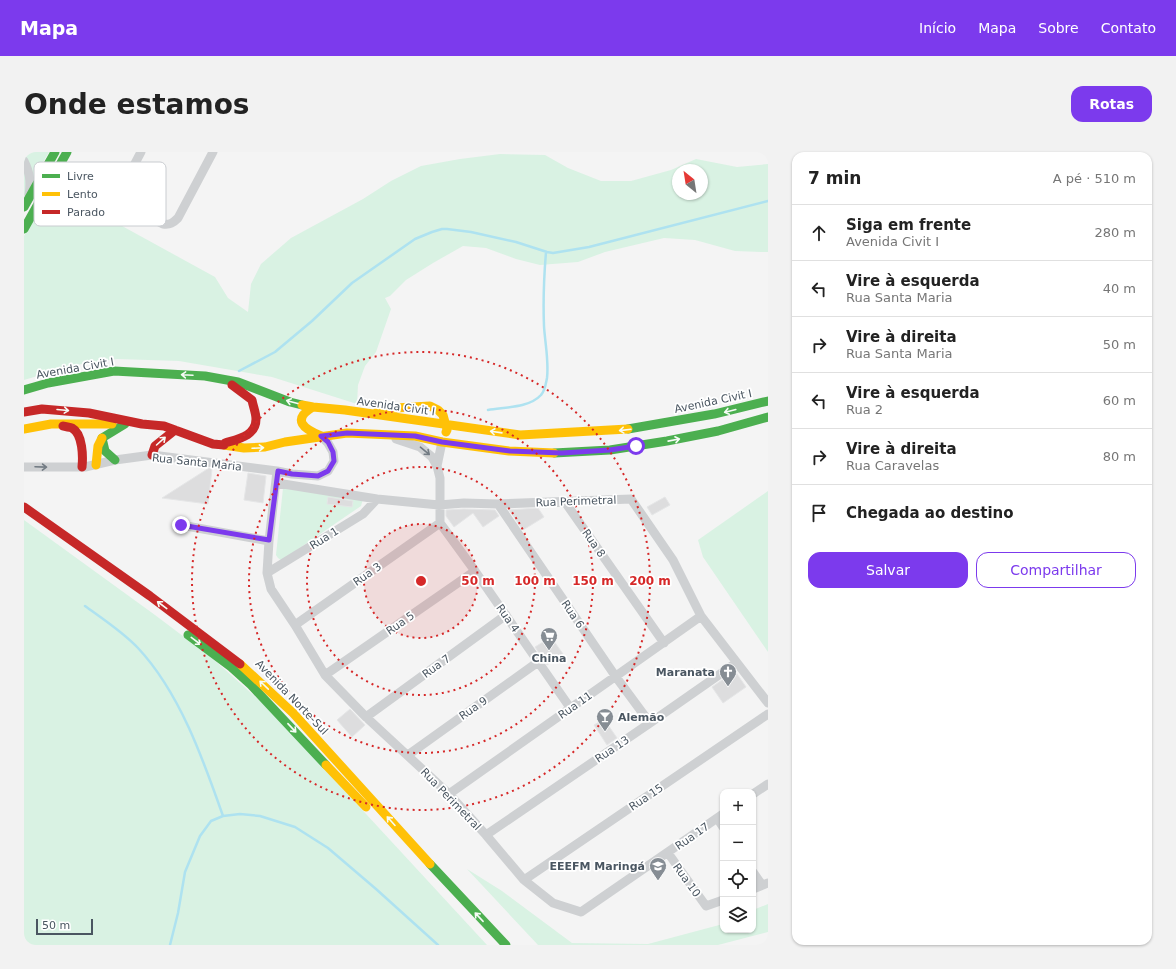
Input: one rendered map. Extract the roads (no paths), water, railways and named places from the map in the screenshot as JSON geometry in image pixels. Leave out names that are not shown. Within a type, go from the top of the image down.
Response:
[{"type":"main road","points":[[49,162],[55,152]]},
{"type":"main road","points":[[61,162],[67,152]]},
{"type":"main road","points":[[26,203],[34,189]]},
{"type":"main road","points":[[24,229],[34,211]]},
{"type":"main road","name":"Avenida Civit I","points":[[24,390],[48,383],[114,371],[205,376],[238,382],[290,402],[313,407],[345,410],[520,435],[624,430],[714,414],[768,401]]},
{"type":"main road","points":[[219,445],[243,438],[254,430],[256,419],[252,400],[226,380]]},
{"type":"main road","points":[[24,429],[51,424],[142,424],[164,426],[213,444],[244,448],[265,448],[285,442],[347,433],[415,436],[444,434],[447,430],[441,412],[437,408],[430,406],[376,410],[345,410]]},
{"type":"main road","points":[[313,407],[304,412],[301,421],[306,428],[321,436]]},
{"type":"main road","points":[[24,412],[42,409],[65,410],[89,413],[142,424]]},
{"type":"main road","points":[[415,436],[442,442],[510,451],[562,453],[610,450],[667,441],[718,432],[768,417]]},
{"type":"main road","points":[[51,424],[72,428],[76,431],[81,445],[83,457],[82,467]]},
{"type":"main road","points":[[96,465],[98,446],[102,438],[125,424]]},
{"type":"main road","points":[[152,455],[155,446],[175,430]]},
{"type":"main road","points":[[102,438],[103,448],[107,454],[115,460]]},
{"type":"main road","name":"Avenida Norte-Sul","points":[[24,507],[150,596],[246,668],[293,713],[435,870],[506,945]]},
{"type":"main road","name":"Avenida Norte-Sul","points":[[24,516],[232,667],[251,685],[428,872],[494,945]]},
{"type":"street","points":[[136,162],[142,152]]},
{"type":"street","points":[[166,225],[174,222],[178,218],[213,152]]},
{"type":"street","points":[[24,161],[30,178],[30,186],[26,203]]},
{"type":"street","points":[[380,434],[420,446],[429,454],[437,466],[440,478],[440,523]]},
{"type":"street","name":"Rua Santa Maria","points":[[24,467],[82,467],[115,460],[152,455],[292,474],[318,476],[328,471],[334,461],[333,452],[328,442],[321,436]]},
{"type":"street","points":[[437,466],[442,442]]},
{"type":"street","points":[[267,573],[269,540],[278,471]]},
{"type":"street","name":"Rua Perimetral","points":[[277,483],[377,499],[439,505],[464,503],[498,504],[631,499],[672,560],[701,616],[768,703]]},
{"type":"street","name":"Rua 1","points":[[267,573],[363,514],[377,499]]},
{"type":"street","name":"Rua 8","points":[[565,502],[664,643]]},
{"type":"street","name":"Rua 6","points":[[498,504],[616,677],[650,723]]},
{"type":"street","name":"Rua 4","points":[[440,523],[571,709]]},
{"type":"street","name":"Rua 3","points":[[295,625],[440,523]]},
{"type":"street","points":[[181,525],[269,540]]},
{"type":"street","name":"Rua 5","points":[[325,675],[475,571]]},
{"type":"street","name":"Rua Perimetral","points":[[267,573],[271,589],[325,675],[449,794],[524,880],[553,903],[581,912]]},
{"type":"street","name":"Rua 7","points":[[366,716],[506,615]]},
{"type":"street","name":"Rua 11","points":[[449,794],[701,616]]},
{"type":"street","name":"Rua 9","points":[[408,755],[538,662]]},
{"type":"street","name":"Rua 13","points":[[486,835],[736,663]]},
{"type":"street","name":"Rua 15","points":[[524,880],[768,714]]},
{"type":"street","points":[[756,792],[768,784]]},
{"type":"street","name":"Rua 17","points":[[581,912],[720,816]]},
{"type":"street","name":"Rua 10","points":[[668,853],[706,906],[720,901]]},
{"type":"street","points":[[756,877],[761,886]]},
{"type":"waterway","points":[[239,371],[275,352],[312,321],[352,283],[415,239],[432,232],[442,229],[471,232],[516,242],[553,253],[589,247],[768,201]]},
{"type":"waterway","points":[[488,410],[523,405],[536,399],[541,395],[544,389],[547,378],[547,359],[544,332],[546,252]]},
{"type":"waterway","points":[[85,606],[132,642],[153,666],[166,685],[189,728],[223,816]]},
{"type":"waterway","points":[[170,945],[178,913],[185,872],[200,836],[211,821],[223,816],[240,814],[260,816],[295,827],[328,848],[438,945]]},
{"type":"place","name":"China","points":[[549,651]]},
{"type":"place","name":"Maranata","points":[[728,687]]},
{"type":"place","name":"Alemão","points":[[605,732]]},
{"type":"place","name":"EEEFM Maringá","points":[[658,881]]}]
